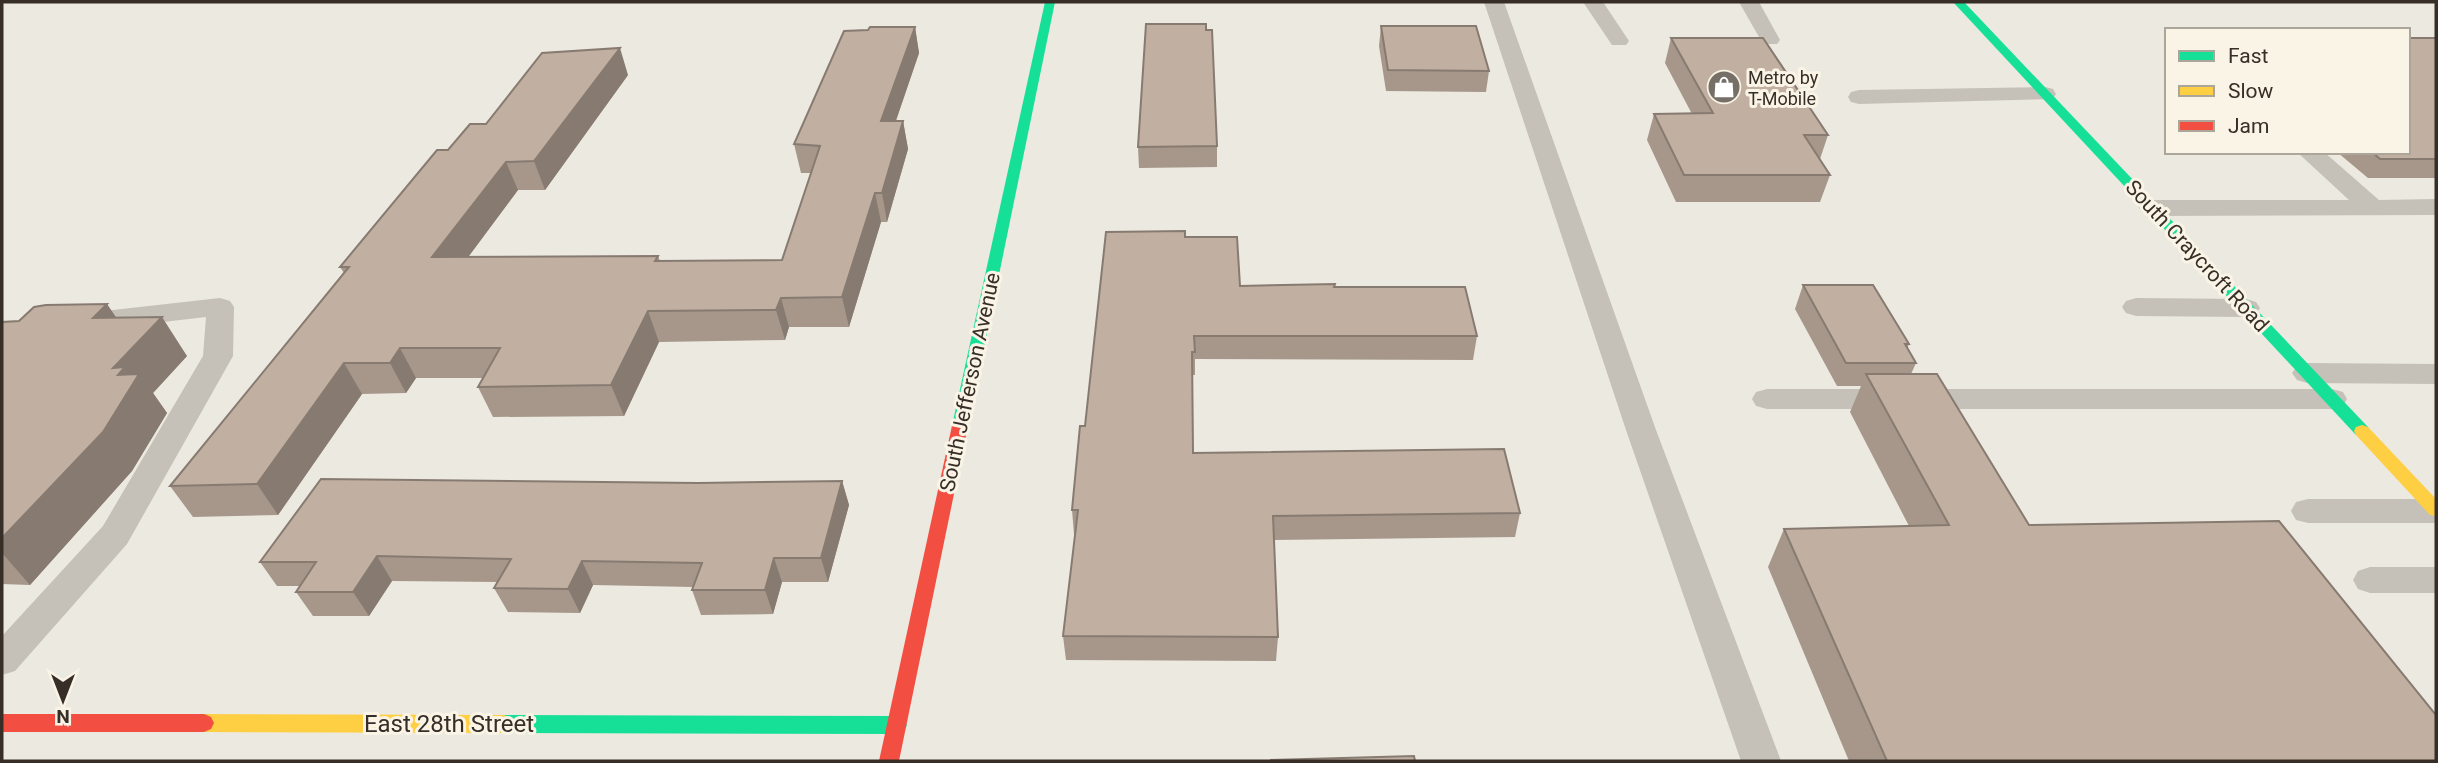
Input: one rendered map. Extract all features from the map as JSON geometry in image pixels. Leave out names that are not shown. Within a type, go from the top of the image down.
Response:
[{"type":"street","name":"South Jefferson Avenue","points":[[890,761],[1050,2]]},
{"type":"street","name":"South Craycroft Road","points":[[1958,2],[2436,510]]},
{"type":"street","name":"East 28th Street","points":[[2,723],[897,725]]},
{"type":"lane","points":[[1494,2],[1641,430],[1761,761]]},
{"type":"lane","points":[[1593,2],[1619,41]]},
{"type":"lane","points":[[1749,2],[1770,40]]},
{"type":"lane","points":[[1859,97],[2045,94]]},
{"type":"lane","points":[[2311,154],[2372,207]]},
{"type":"lane","points":[[2152,208],[2436,207]]},
{"type":"lane","points":[[2,660],[116,535],[218,356],[220,307],[65,323]]},
{"type":"lane","points":[[2136,307],[2246,308]]},
{"type":"lane","points":[[2307,373],[2436,374]]},
{"type":"lane","points":[[1767,399],[2332,399]]},
{"type":"lane","points":[[2308,512],[2436,510]]},
{"type":"lane","points":[[2370,580],[2436,580]]},
{"type":"building","points":[[1146,24],[1206,24],[1206,30],[1212,30],[1217,146],[1138,147]]},
{"type":"building","points":[[1381,26],[1476,26],[1489,71],[1388,70]]},
{"type":"building","points":[[870,27],[915,27],[881,121],[903,121],[882,193],[875,193],[842,297],[781,298],[776,310],[648,311],[611,385],[478,387],[500,348],[400,348],[390,363],[344,363],[257,484],[170,486],[349,267],[340,267],[437,150],[448,150],[470,124],[486,124],[542,53],[620,48],[534,161],[506,162],[432,257],[658,256],[655,261],[782,260],[820,146],[794,144],[844,31],[868,30]]},
{"type":"building","points":[[1671,38],[1763,38],[1828,135],[1804,135],[1830,175],[1684,175],[1654,114],[1713,113]]},
{"type":"building","points":[[2410,38],[2436,38],[2436,159],[2380,159],[2374,154],[2410,154]]},
{"type":"building","points":[[1185,231],[1185,237],[1237,237],[1240,286],[1335,284],[1334,287],[1465,287],[1477,336],[1194,336],[1193,453],[1504,449],[1520,513],[1273,516],[1278,637],[1063,636],[1078,510],[1072,510],[1080,426],[1085,426],[1106,232]]},
{"type":"building","points":[[1803,285],[1873,285],[1909,344],[1905,344],[1916,363],[1846,363]]},
{"type":"building","points":[[107,304],[93,318],[162,317],[113,368],[125,367],[118,375],[139,374],[103,432],[2,538],[2,322],[19,321],[34,307]]},
{"type":"building","points":[[1866,374],[1937,374],[2029,525],[2279,521],[2436,715],[2436,761],[1887,761],[1784,529],[1949,525]]},
{"type":"building","points":[[321,479],[698,483],[842,481],[821,558],[774,558],[765,590],[692,590],[702,563],[582,561],[568,589],[494,588],[511,559],[377,556],[353,592],[296,592],[316,562],[260,562]]},
{"type":"building","points":[[1414,756],[1415,761],[1271,761],[1271,760]]},
{"type":"traffic: fast","points":[[961,421],[1050,2]]},
{"type":"traffic: fast","points":[[1958,2],[2362,431]]},
{"type":"traffic: fast","points":[[504,724],[897,725]]},
{"type":"traffic: slow","points":[[2362,431],[2436,510]]},
{"type":"traffic: slow","points":[[204,723],[504,724]]},
{"type":"traffic: jam","points":[[889,761],[961,421]]},
{"type":"traffic: jam","points":[[2,723],[204,723]]},
{"type":"place","name":"Metro by T-Mobile","points":[[1724,87]]}]
